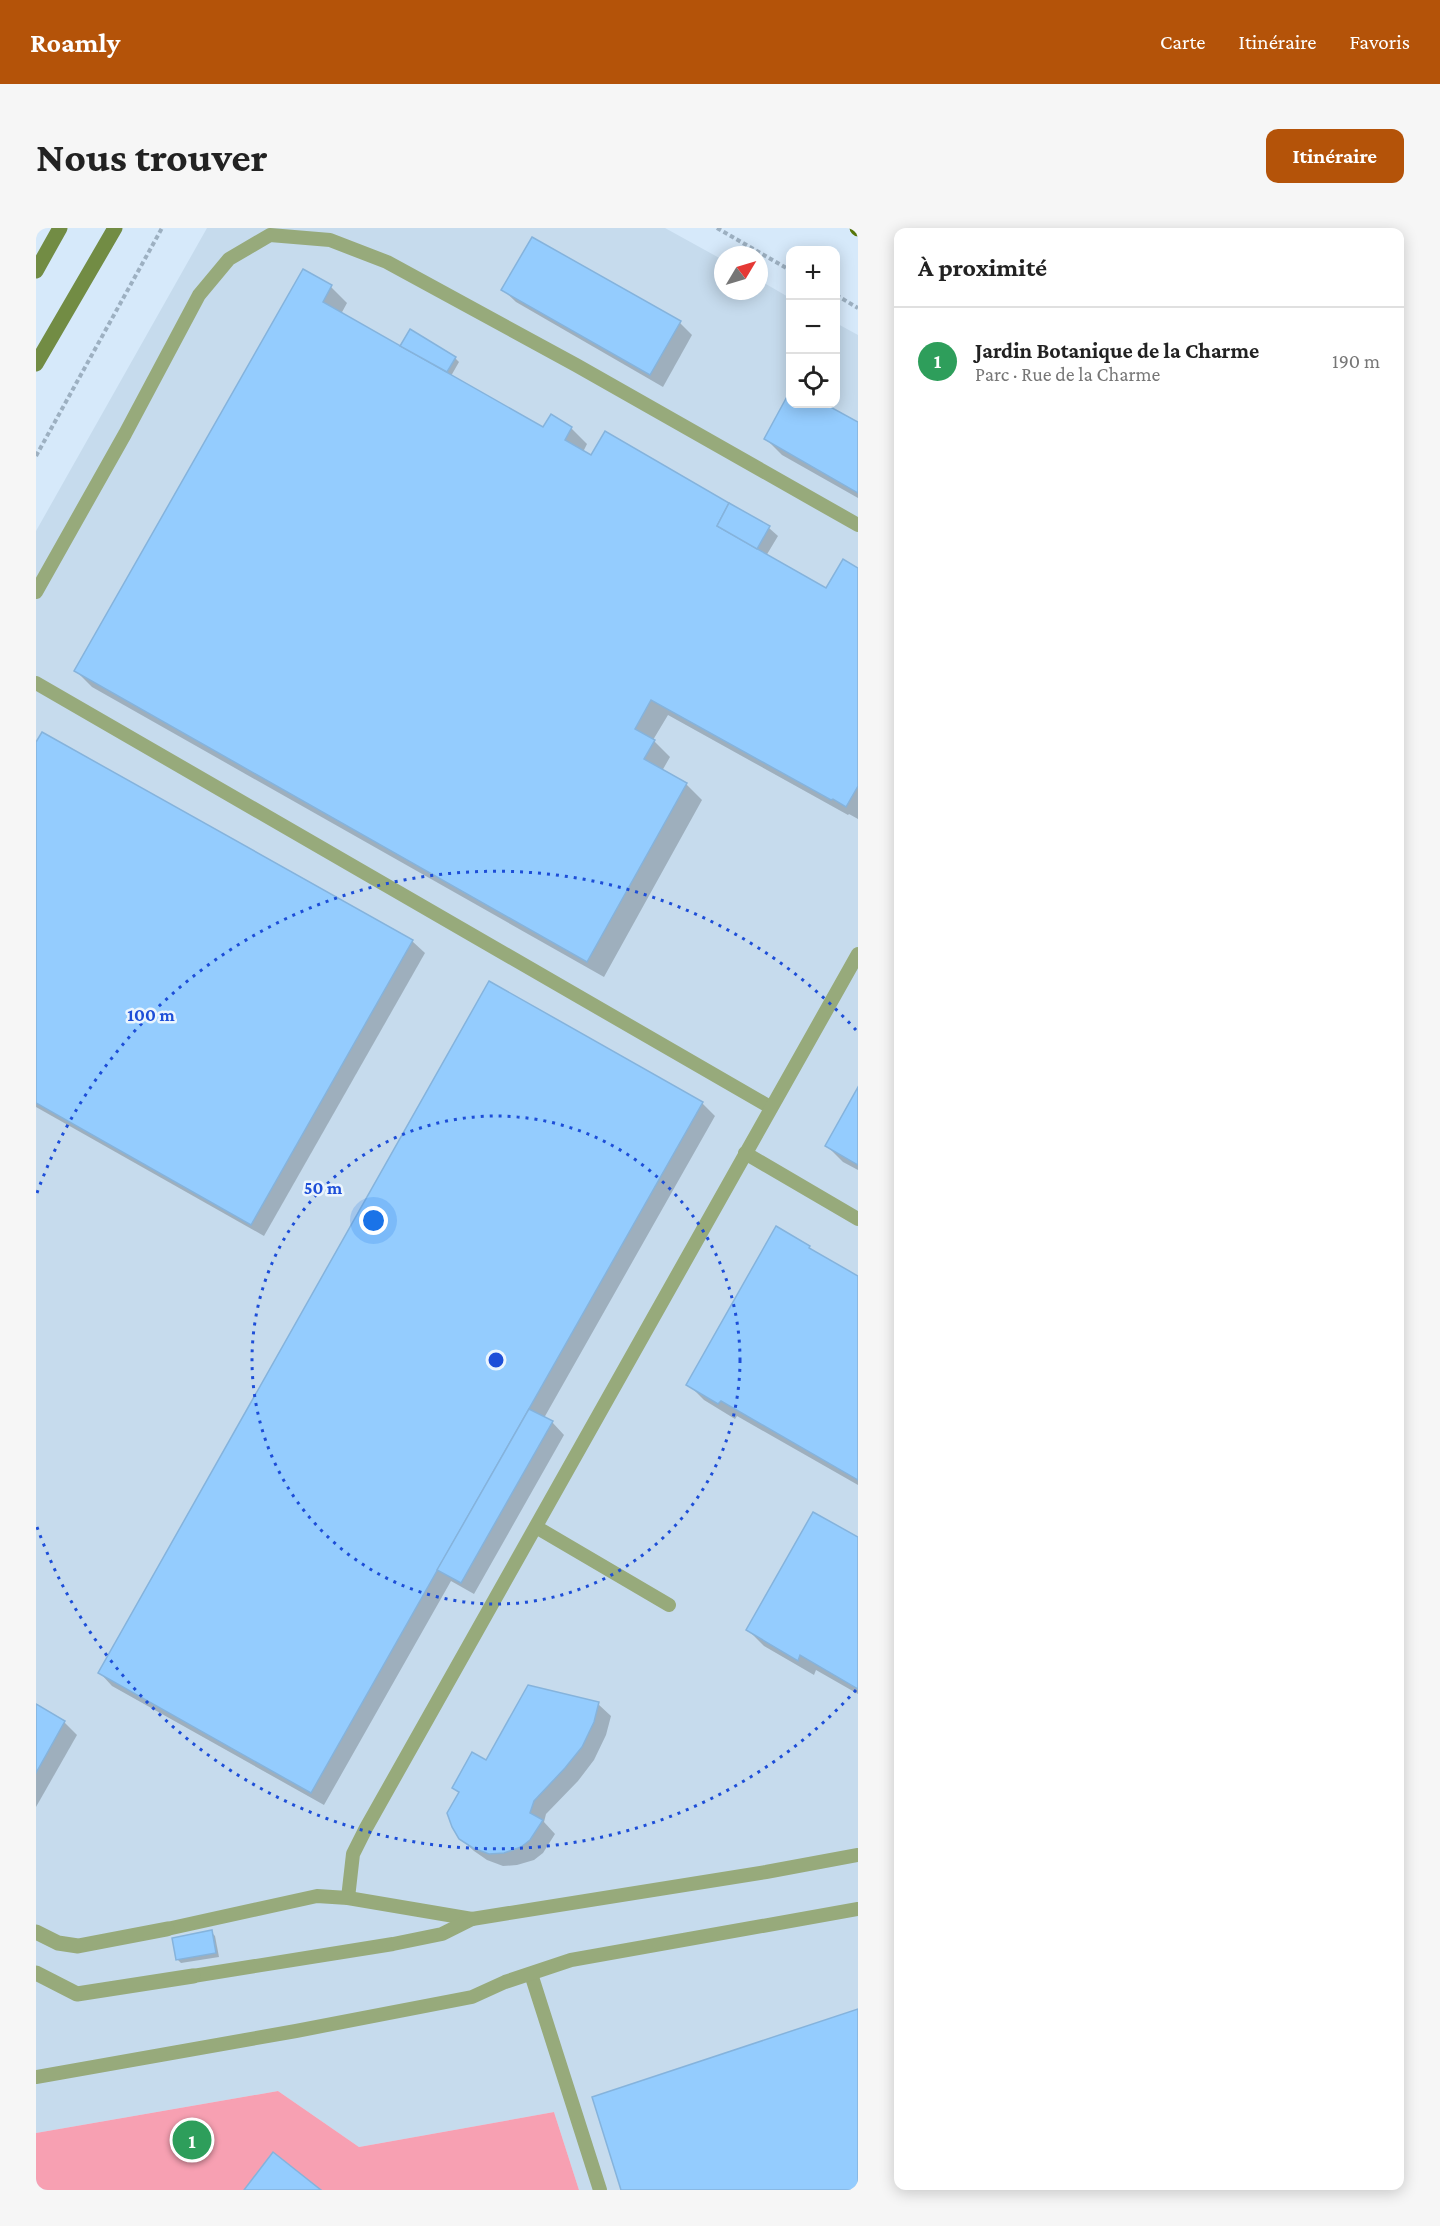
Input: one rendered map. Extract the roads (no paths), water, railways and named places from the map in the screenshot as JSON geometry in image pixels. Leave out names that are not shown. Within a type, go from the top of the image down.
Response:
[{"type":"main road","points":[[36,271],[60,228]]},
{"type":"main road","points":[[36,364],[115,228]]},
{"type":"street","points":[[36,1932],[58,1942],[78,1946],[167,1929]]},
{"type":"street","points":[[36,1973],[76,1994],[193,1976]]},
{"type":"lane","points":[[36,592],[199,296],[229,259],[270,235],[330,240],[387,262],[576,365],[858,525]]},
{"type":"lane","points":[[36,683],[771,1107]]},
{"type":"lane","points":[[348,1898],[353,1854],[357,1845],[858,954]]},
{"type":"lane","points":[[745,1153],[858,1219]]},
{"type":"lane","points":[[536,1527],[669,1605]]},
{"type":"lane","points":[[193,1976],[442,1934],[472,1919],[732,1878],[858,1855]]},
{"type":"lane","points":[[167,1929],[317,1896],[348,1898],[472,1919]]},
{"type":"lane","points":[[36,2077],[472,1997],[505,1982],[571,1960],[858,1909]]},
{"type":"lane","points":[[531,1974],[600,2190]]},
{"type":"place","name":"Jardin Botanique de la Charme","points":[[192,2140]]}]
